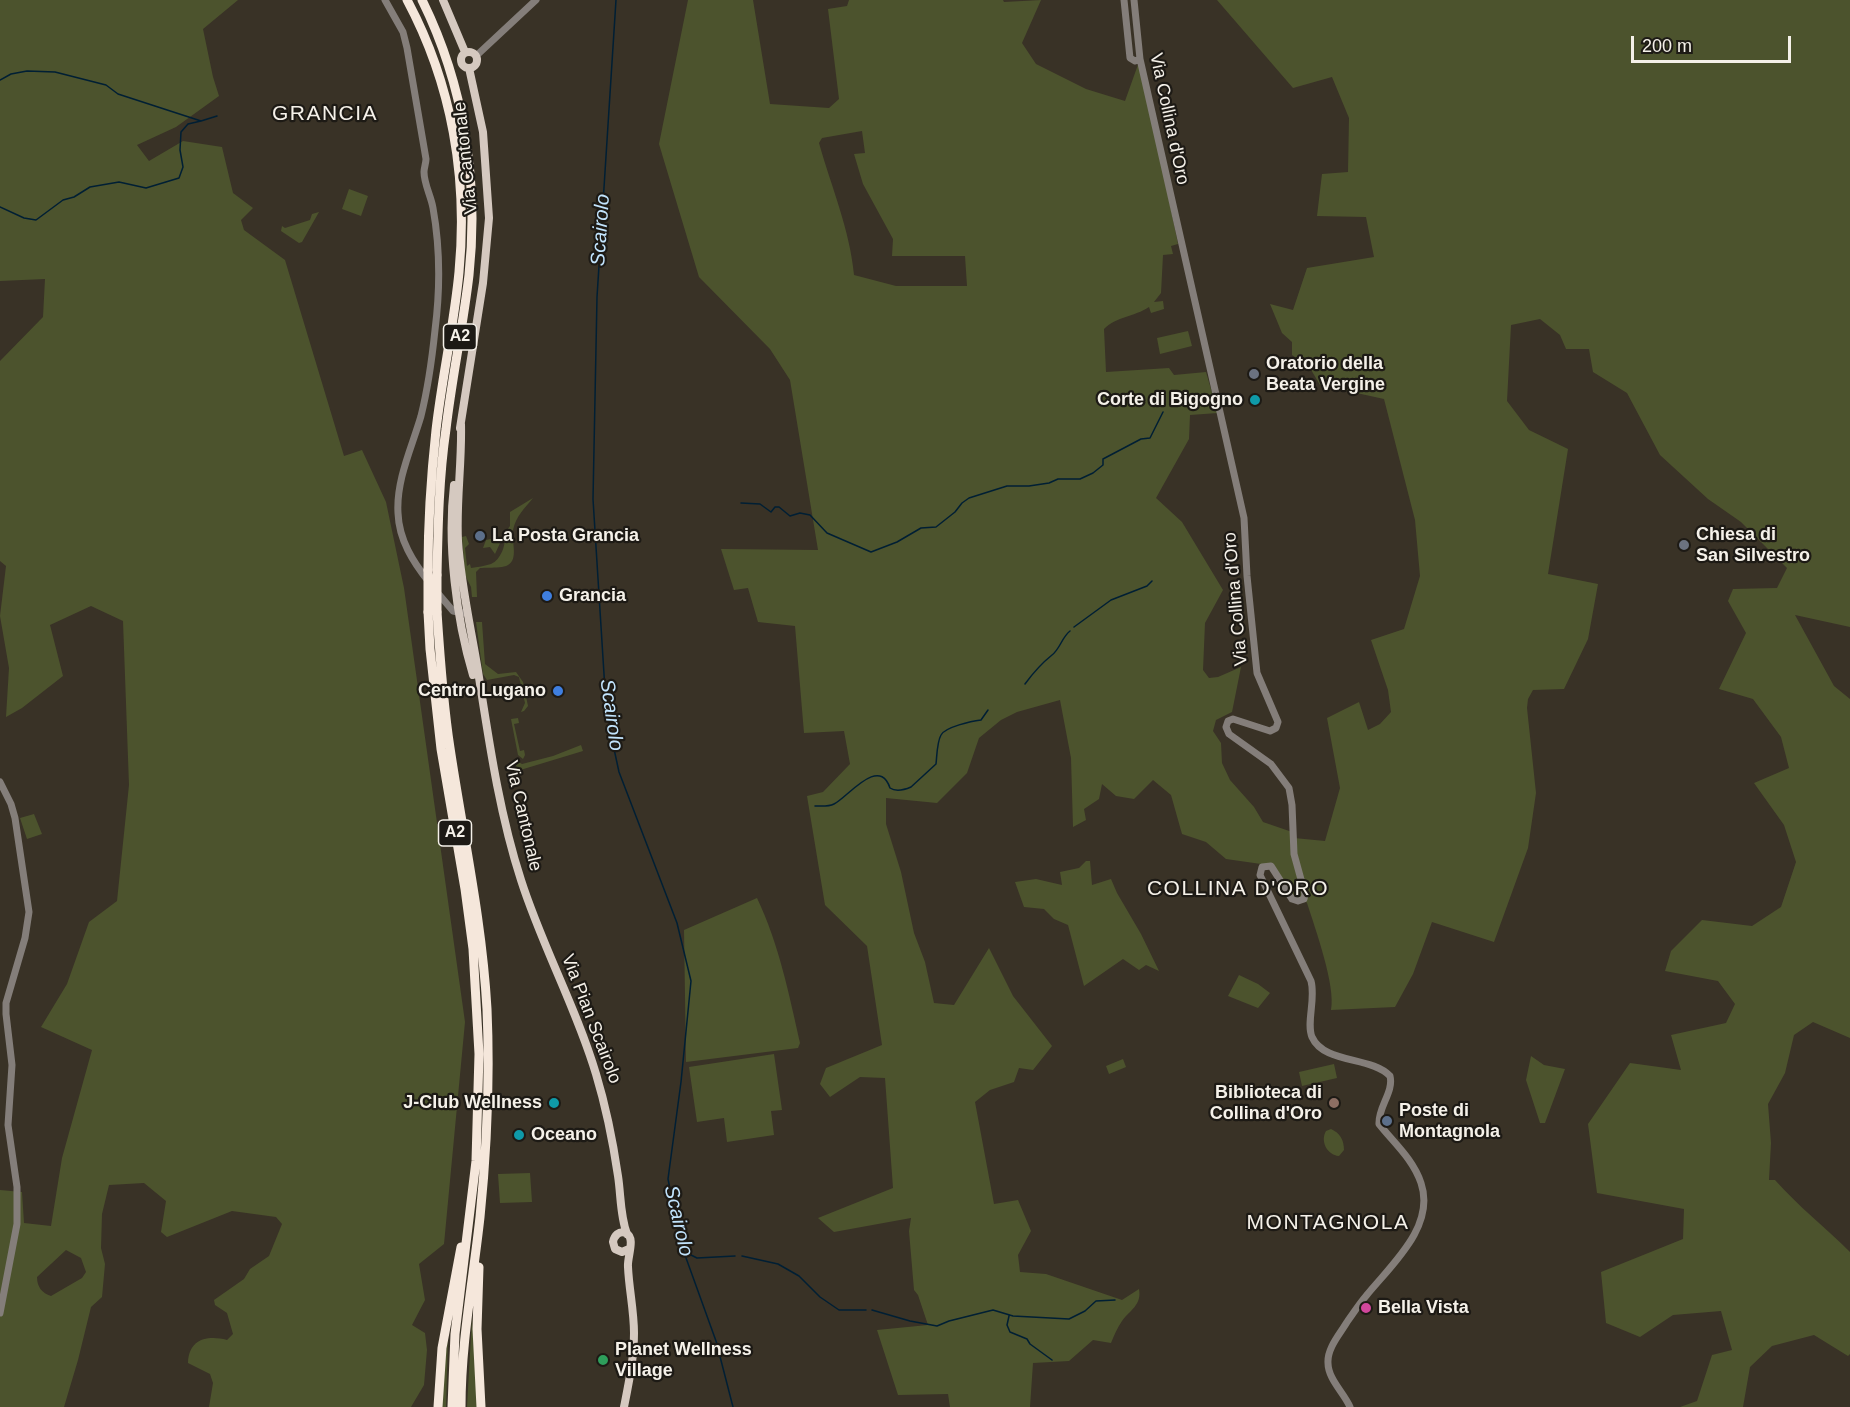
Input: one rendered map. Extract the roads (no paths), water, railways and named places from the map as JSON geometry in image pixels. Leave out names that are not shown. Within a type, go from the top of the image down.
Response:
[{"type":"highway","name":"A2","points":[[407,0],[423,32],[447,102],[461,178],[462,225],[454,310],[436,429],[429,511],[433,612],[450,748],[475,887],[487,1030],[487,1137],[463,1349],[461,1407]]},
{"type":"highway","name":"A2","points":[[422,0],[447,60],[459,99],[471,176],[472,231],[466,297],[445,430],[432,572]]},
{"type":"highway","name":"A2","points":[[433,612],[430,649],[439,739],[465,889],[472,949],[479,1054],[477,1141],[472,1205],[455,1334],[452,1407]]},
{"type":"highway","points":[[481,1407],[477,1306],[478,1269],[489,1165],[487,1137]]},
{"type":"highway","points":[[438,1407],[444,1334],[461,1247],[471,1166],[477,1141]]},
{"type":"main road","points":[[443,0],[465,52]]},
{"type":"main road","points":[[465,52],[473,52],[476,56],[476,64],[469,68],[464,67],[461,63],[465,52]]},
{"type":"main road","name":"Via Cantonale","points":[[469,68],[483,132],[489,218],[483,283],[457,442],[452,540],[472,672],[480,695],[510,842],[521,881],[544,943]]},
{"type":"main road","name":"Via Pian Scairolo","points":[[544,943],[581,1029],[597,1074],[617,1164],[622,1214]]},
{"type":"main road","points":[[622,1214],[627,1234],[632,1240],[628,1267],[633,1323],[633,1347],[624,1407]]},
{"type":"main road","points":[[622,1214],[613,1242],[615,1249],[619,1251],[628,1267]]},
{"type":"main road","points":[[617,1234],[627,1234]]},
{"type":"main road","points":[[619,1251],[625,1252],[629,1249]]},
{"type":"street","points":[[385,0],[403,32],[407,48],[426,159],[424,172],[433,207],[438,259],[436,319],[421,414],[399,489],[398,520],[412,560],[444,600],[463,609]]},
{"type":"street","points":[[476,56],[536,0]]},
{"type":"street","points":[[1124,0],[1130,58],[1135,61],[1140,59]]},
{"type":"street","name":"Via Collina d'Oro","points":[[1134,0],[1140,59],[1242,509],[1257,673],[1278,722],[1276,728],[1270,731],[1233,719],[1226,723],[1226,731],[1270,764],[1289,788],[1294,854],[1305,894],[1304,898],[1298,901],[1292,899],[1271,866],[1262,867],[1260,875],[1311,981],[1314,992],[1310,1023],[1312,1037],[1323,1050],[1375,1066],[1390,1076],[1392,1083],[1380,1114],[1379,1124],[1407,1155],[1424,1192],[1421,1218],[1410,1243],[1365,1298],[1330,1350],[1328,1359],[1330,1371],[1350,1407]]},
{"type":"street","points":[[0,782],[15,818],[29,912],[25,938],[6,1003],[12,1065],[8,1125],[17,1187],[17,1224],[0,1313]]},
{"type":"waterway","name":"Scairolo","points":[[616,0],[597,297],[593,499],[605,690],[619,772],[677,923],[691,981],[668,1179],[681,1244],[716,1341],[733,1407]]},
{"type":"waterway","points":[[0,80],[11,74],[27,71],[55,72],[106,85],[118,94],[201,121],[217,116]]},
{"type":"waterway","points":[[0,207],[24,218],[36,220],[63,200],[74,197],[90,187],[119,182],[146,188],[179,178],[183,167],[180,150],[181,132],[188,124],[201,121]]},
{"type":"waterway","points":[[741,503],[760,504],[771,512],[775,507],[779,507],[790,516],[800,513],[810,515],[827,533],[871,552],[897,542],[921,528],[936,527],[969,498],[1007,486],[1029,486],[1058,479],[1080,479],[1093,473],[1103,465],[1103,459],[1141,439],[1150,438],[1163,412]]},
{"type":"waterway","points":[[1074,627],[1111,600],[1147,586],[1152,581]]},
{"type":"waterway","points":[[1025,684],[1055,652],[1070,631]]},
{"type":"waterway","points":[[815,806],[834,804],[871,777],[878,776],[885,779],[890,788],[895,790],[911,787],[936,764],[939,741],[943,732],[959,725],[981,720],[988,710]]},
{"type":"waterway","points":[[689,1254],[697,1258],[735,1256]]},
{"type":"waterway","points":[[742,1256],[778,1264],[799,1276],[820,1297],[839,1310],[866,1310]]},
{"type":"waterway","points":[[872,1310],[937,1326],[993,1310],[1013,1316],[1069,1319],[1085,1311],[1096,1301],[1115,1300]]},
{"type":"waterway","points":[[1009,1316],[1007,1325],[1010,1332],[1027,1339],[1030,1344],[1052,1360]]},
{"type":"place","name":"Oratorio della Beata Vergine","points":[[1254,374]]},
{"type":"place","name":"Corte di Bigogno","points":[[1255,400]]},
{"type":"place","name":"La Posta Grancia","points":[[480,536]]},
{"type":"place","name":"Chiesa di San Silvestro","points":[[1684,545]]},
{"type":"place","name":"Grancia","points":[[547,596]]},
{"type":"place","name":"Centro Lugano","points":[[558,691]]},
{"type":"place","name":"J-Club Wellness","points":[[554,1103]]},
{"type":"place","name":"Biblioteca di Collina d'Oro","points":[[1334,1103]]},
{"type":"place","name":"Poste di Montagnola","points":[[1387,1121]]},
{"type":"place","name":"Oceano","points":[[519,1135]]},
{"type":"place","name":"Bella Vista","points":[[1366,1308]]},
{"type":"place","name":"Planet Wellness Village","points":[[603,1360]]},
{"type":"district","name":"GRANCIA","points":[[325,114]]},
{"type":"district","name":"COLLINA D'ORO","points":[[1238,889]]},
{"type":"district","name":"MONTAGNOLA","points":[[1328,1223]]}]
